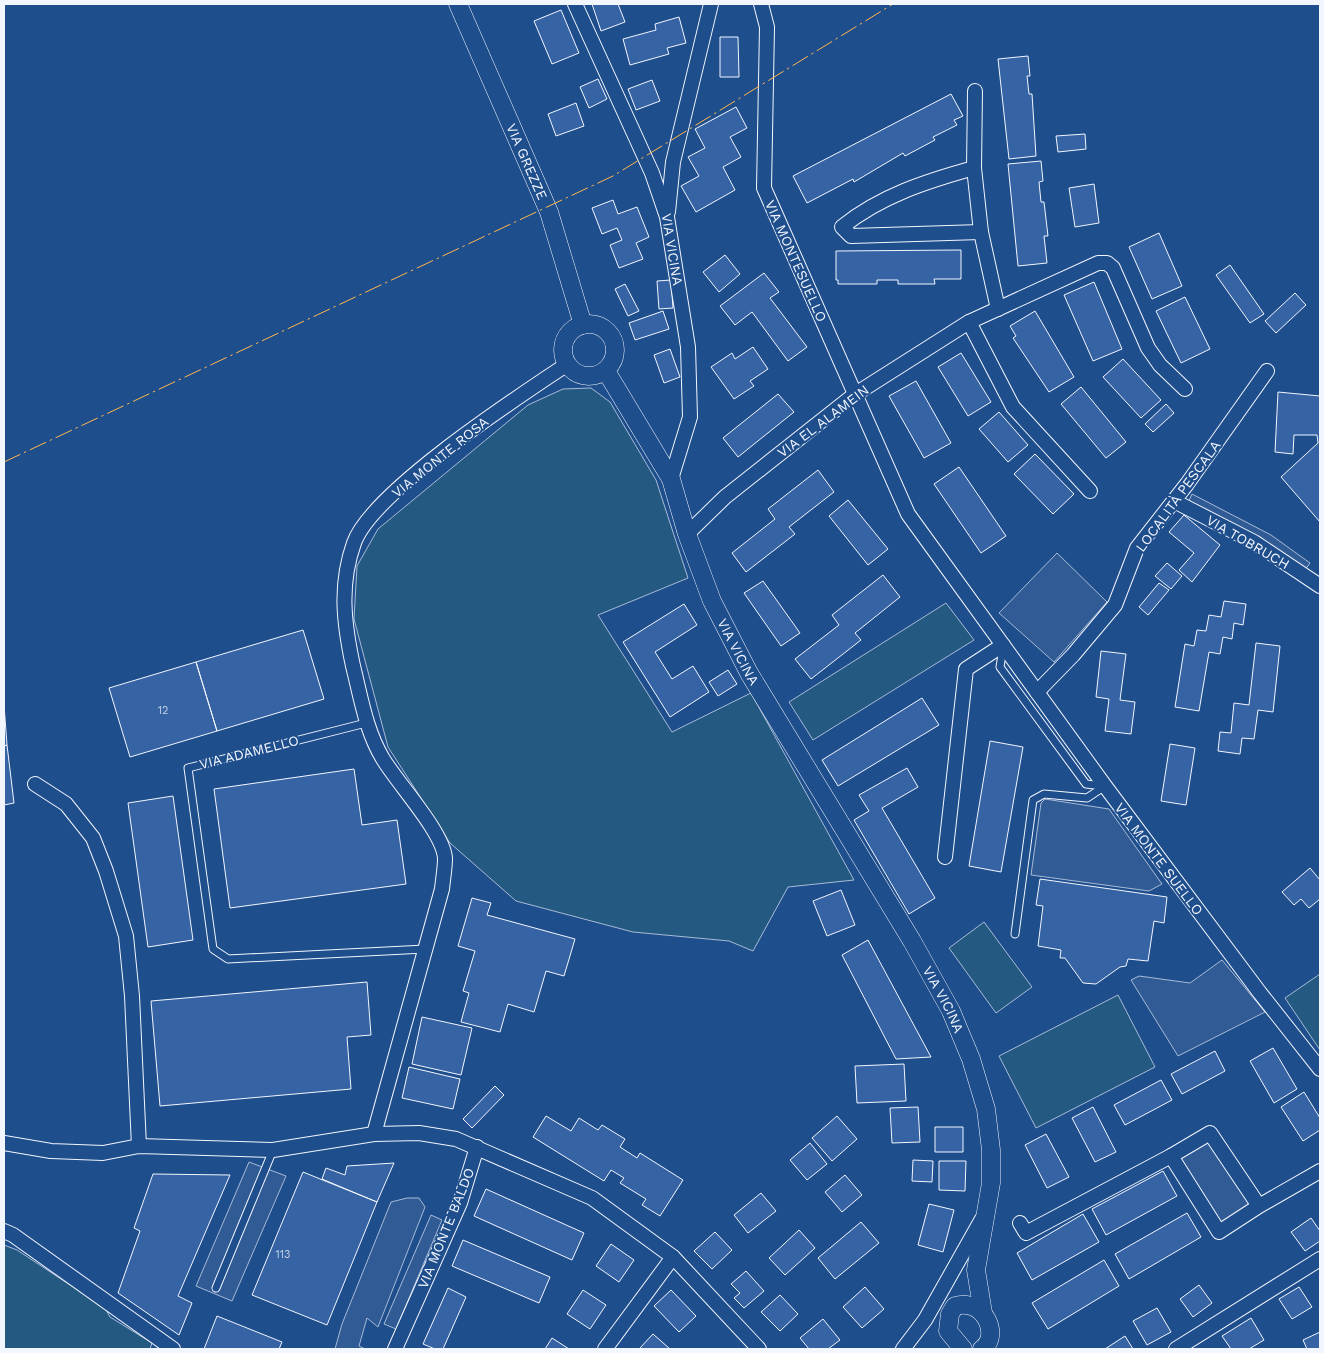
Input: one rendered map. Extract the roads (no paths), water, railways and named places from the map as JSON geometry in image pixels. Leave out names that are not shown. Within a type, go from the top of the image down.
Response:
[{"type":"street","name":"VIA GREZZE","points":[[458,4],[549,212],[583,325]]},
{"type":"street","name":"VIA VICINA","points":[[575,4],[652,173],[668,217],[688,347],[690,417],[671,479],[687,534],[712,601],[749,673],[907,932],[951,1010],[971,1059],[986,1109],[991,1150],[991,1184],[976,1270],[963,1304]]},
{"type":"street","points":[[668,217],[673,162],[711,4]]},
{"type":"street","name":"VIA MONTESUELLO","points":[[761,4],[766,27],[764,188],[854,394]]},
{"type":"street","points":[[975,91],[974,168],[980,232],[998,309]]},
{"type":"street","points":[[974,168],[926,181],[860,212],[842,227],[851,236],[980,232]]},
{"type":"street","name":"VIA EL ALAMEIN","points":[[687,534],[725,497],[854,394],[969,322],[1098,263],[1107,263],[1113,268],[1148,348],[1160,365],[1185,389]]},
{"type":"street","points":[[969,322],[1013,406],[1090,491]]},
{"type":"street","points":[[583,325],[600,327],[612,339],[614,356],[606,371],[598,375],[580,376],[566,365],[563,357],[564,340],[575,328],[583,325]]},
{"type":"street","name":"VIA MONTE ROSA","points":[[366,723],[344,615],[345,576],[354,541],[374,512],[410,478],[514,400],[566,365]]},
{"type":"street","points":[[606,371],[671,479]]},
{"type":"street","name":"LOCALITÀ PESCALA","points":[[1037,692],[1073,655],[1115,604],[1137,548],[1174,501],[1267,371]]},
{"type":"street","name":"VIA MONTE SUELLO","points":[[854,394],[908,514],[1105,786],[1260,993],[1320,1068]]},
{"type":"street","name":"VIA TOBRUCH","points":[[1174,501],[1254,542],[1320,586]]},
{"type":"street","points":[[945,857],[966,669],[1003,645]]},
{"type":"street","points":[[366,723],[383,759],[430,825],[445,857],[442,888],[374,1134]]},
{"type":"street","points":[[35,784],[66,804],[93,838],[106,871],[126,936],[132,996],[139,1146]]},
{"type":"street","points":[[4,1143],[51,1151],[103,1153],[139,1146],[273,1150],[374,1134],[419,1133],[456,1140],[477,1147],[592,1198],[673,1257],[759,1349]]},
{"type":"street","points":[[1020,1223],[1026,1233],[1171,1156],[1210,1133],[1259,1206]]},
{"type":"street","name":"VIA MONTE BALDO","points":[[395,1349],[460,1203],[477,1147]]},
{"type":"street","points":[[1171,1156],[1219,1232],[1259,1206],[1320,1171]]},
{"type":"street","points":[[903,1349],[926,1320],[985,1214]]},
{"type":"street","points":[[4,1231],[13,1235],[173,1349]]},
{"type":"street","points":[[605,1349],[673,1257]]},
{"type":"street","points":[[1176,1349],[1320,1259]]},
{"type":"street","name":"VIA VICINA","points":[[976,1270],[983,1314],[988,1324],[990,1336],[987,1347]]},
{"type":"street","points":[[963,1349],[948,1331],[948,1320],[952,1309],[963,1304],[977,1306],[983,1314]]},
{"type":"street","points":[[926,1320],[948,1320]]},
{"type":"lane","points":[[1003,645],[1000,668],[1086,784],[1105,786]]},
{"type":"lane","name":"VIA ADAMELLO","points":[[366,723],[188,768],[213,949],[228,959],[425,949]]},
{"type":"lane","points":[[1015,934],[1033,800],[1044,794],[1087,798],[1105,786]]},
{"type":"lane","points":[[216,1288],[273,1150]]}]
